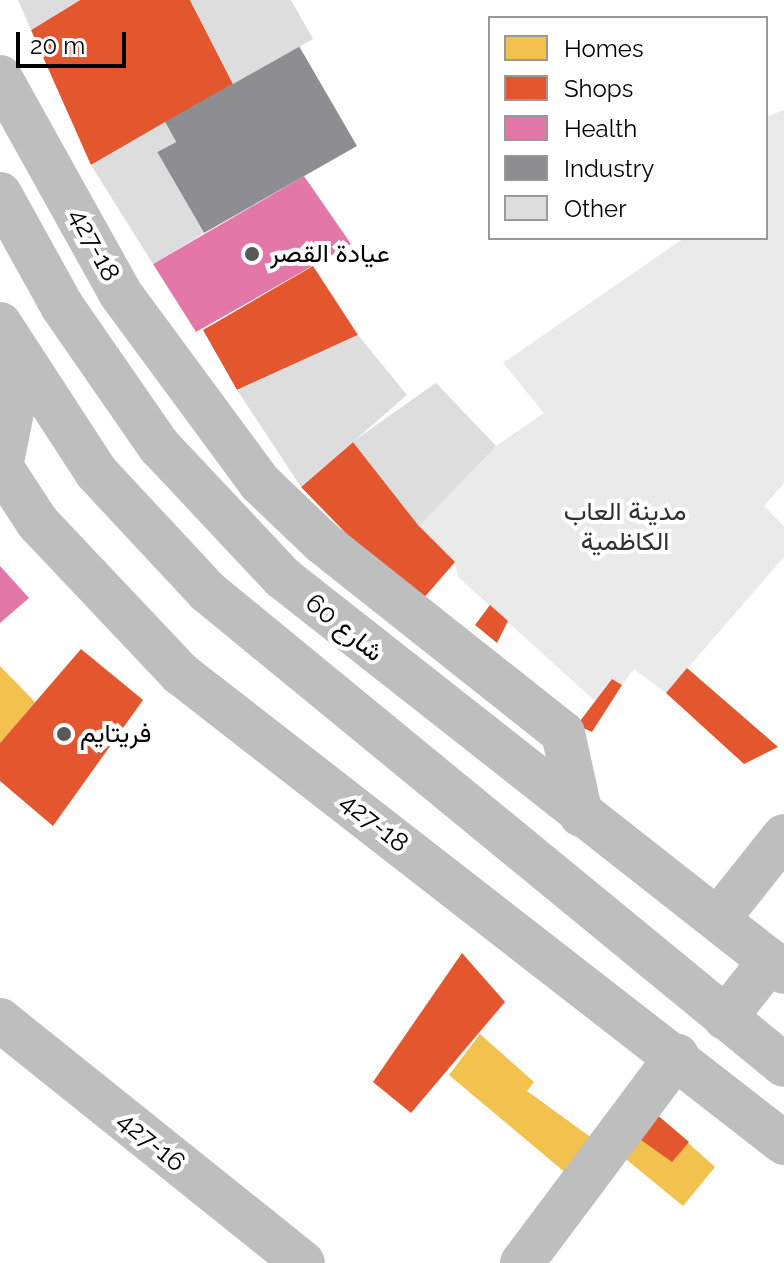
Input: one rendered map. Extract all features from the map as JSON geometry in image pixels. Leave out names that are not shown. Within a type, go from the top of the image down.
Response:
[{"type":"street","name":"427-18","points":[[0,77],[120,293],[260,483],[323,543],[563,733],[581,815]]},
{"type":"street","name":"شارع 60","points":[[0,194],[62,306],[159,446],[283,578],[777,966]]},
{"type":"street","points":[[0,324],[96,472],[208,592],[784,1065]]},
{"type":"street","points":[[1,466],[22,362]]},
{"type":"street","name":"427-18","points":[[1,466],[38,523],[181,674],[677,1056],[784,1143]]},
{"type":"street","points":[[718,919],[784,836]]},
{"type":"street","points":[[725,1018],[777,966]]},
{"type":"street","name":"427-16","points":[[7,1042],[303,1263]]},
{"type":"street","points":[[522,1263],[677,1056]]},
{"type":"green space","name":"مدينة العاب الكاظمية","points":[[784,110],[784,483],[764,506],[784,526],[784,557],[666,693],[634,669],[622,685],[612,679],[595,701],[458,577],[455,562],[419,526],[353,442],[436,383],[496,446],[544,413],[503,363],[681,240],[768,240],[768,116]]},
{"type":"building: Homes","points":[[0,666],[35,702],[0,743]]},
{"type":"building: Homes","points":[[480,1034],[534,1082],[527,1091],[589,1136],[589,1146],[567,1174],[449,1075]]},
{"type":"building: Homes","points":[[648,1107],[715,1167],[683,1206],[627,1160],[622,1143]]},
{"type":"building: Shops","points":[[80,0],[190,0],[233,84],[91,165],[31,30]]},
{"type":"building: Shops","points":[[313,266],[358,335],[237,390],[203,330]]},
{"type":"building: Shops","points":[[353,442],[419,526],[455,562],[422,600],[373,561],[301,487]]},
{"type":"building: Shops","points":[[490,605],[508,621],[497,643],[475,625]]},
{"type":"building: Shops","name":"فريتايم","points":[[81,649],[143,700],[53,826],[0,781],[0,743]]},
{"type":"building: Shops","points":[[687,668],[778,747],[744,764],[666,693]]},
{"type":"building: Shops","points":[[612,679],[622,685],[592,732],[577,725]]},
{"type":"building: Shops","points":[[462,953],[505,1002],[411,1113],[373,1082]]},
{"type":"building: Shops","points":[[648,1107],[689,1142],[672,1162],[630,1132]]},
{"type":"building: Health","name":"عيادة القصر","points":[[304,176],[351,244],[196,332],[153,264]]},
{"type":"building: Health","points":[[0,566],[29,598],[0,623]]},
{"type":"building: Industry","points":[[299,46],[357,146],[204,233],[157,152],[176,142],[165,122]]},
{"type":"building: Other","points":[[18,0],[80,0],[31,30]]},
{"type":"building: Other","points":[[190,0],[291,0],[313,39],[233,84]]},
{"type":"building: Other","points":[[165,122],[176,142],[157,152],[204,233],[153,264],[91,165]]},
{"type":"building: Other","points":[[358,335],[407,395],[355,440],[436,383],[496,446],[419,526],[353,442],[301,487],[237,390]]},
{"type":"place","name":"عيادة القصر","points":[[252,254]]},
{"type":"place","name":"فريتايم","points":[[64,734]]}]
